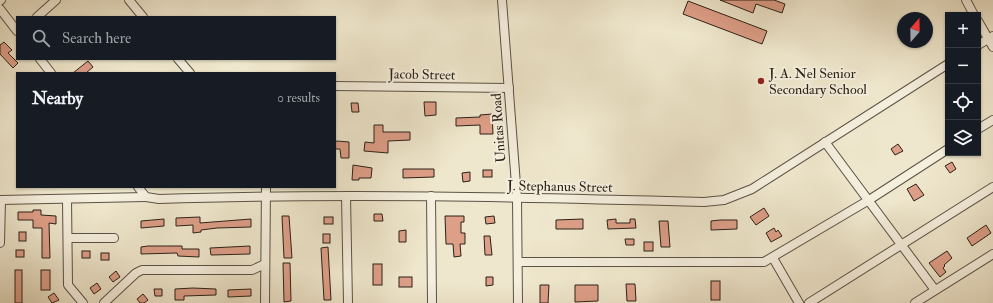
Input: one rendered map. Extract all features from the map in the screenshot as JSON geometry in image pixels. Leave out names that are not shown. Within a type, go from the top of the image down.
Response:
[{"type":"street","points":[[38,16],[56,0]]},
{"type":"street","points":[[129,0],[142,16]]},
{"type":"street","name":"Unitas Road","points":[[502,0],[517,198],[518,303]]},
{"type":"street","points":[[966,0],[972,12]]},
{"type":"street","points":[[0,9],[16,30]]},
{"type":"street","points":[[981,25],[990,37],[993,47]]},
{"type":"street","points":[[981,43],[990,37]]},
{"type":"street","points":[[41,60],[50,72]]},
{"type":"street","points":[[179,60],[189,72]]},
{"type":"street","name":"J. Stephanus Street","points":[[1,200],[159,199],[266,191],[346,196],[431,196],[704,202],[724,200],[752,189],[945,66]]},
{"type":"street","name":"Jacob Street","points":[[336,86],[509,88]]},
{"type":"street","points":[[981,128],[993,120]]},
{"type":"street","points":[[825,142],[935,290]]},
{"type":"street","points":[[518,262],[764,262],[868,200],[945,151]]},
{"type":"street","points":[[809,303],[993,187]]},
{"type":"street","points":[[139,188],[146,198]]},
{"type":"street","points":[[265,303],[266,191]]},
{"type":"street","points":[[346,196],[348,303]]},
{"type":"street","points":[[431,196],[432,303]]},
{"type":"street","points":[[67,199],[68,285],[83,303]]},
{"type":"street","points":[[0,243],[1,200]]},
{"type":"street","points":[[68,238],[114,238]]},
{"type":"street","points":[[915,303],[993,254]]},
{"type":"street","points":[[773,258],[799,303]]},
{"type":"street","points":[[104,303],[136,273],[142,270],[252,270],[265,264]]},
{"type":"building","points":[[720,0],[774,0],[785,4],[782,13],[756,4],[753,13]]},
{"type":"building","points":[[688,1],[767,31],[762,44],[683,14]]},
{"type":"building","points":[[4,42],[12,50],[8,53],[18,63],[13,68],[0,54],[0,45]]},
{"type":"building","points":[[88,61],[93,67],[87,72],[74,72]]},
{"type":"building","points":[[424,102],[436,102],[436,115],[425,116]]},
{"type":"building","points":[[351,103],[358,103],[359,112],[352,112]]},
{"type":"building","points":[[492,114],[493,134],[480,134],[480,125],[456,126],[456,118],[480,117],[480,115]]},
{"type":"building","points":[[374,125],[383,125],[383,132],[410,132],[410,140],[388,141],[388,153],[364,151],[365,142],[374,143]]},
{"type":"building","points":[[336,142],[349,142],[349,158],[341,158],[340,149],[336,149]]},
{"type":"building","points":[[898,144],[903,151],[895,155],[891,149]]},
{"type":"building","points":[[952,162],[956,169],[950,173],[945,166]]},
{"type":"building","points":[[353,165],[372,168],[371,178],[359,178],[359,180],[352,180]]},
{"type":"building","points":[[403,169],[434,169],[434,177],[403,178]]},
{"type":"building","points":[[483,170],[492,170],[492,177],[483,177]]},
{"type":"building","points":[[470,172],[470,181],[463,182],[462,173]]},
{"type":"building","points":[[916,184],[924,195],[914,201],[907,189]]},
{"type":"building","points":[[764,208],[769,216],[756,225],[750,217]]},
{"type":"building","points":[[33,210],[41,210],[41,215],[56,216],[56,224],[49,223],[50,258],[42,258],[42,228],[33,228],[33,220],[18,220],[18,212],[33,212]]},
{"type":"building","points":[[374,214],[382,214],[383,221],[374,221]]},
{"type":"building","points":[[282,216],[289,216],[292,258],[284,258]]},
{"type":"building","points":[[445,216],[464,216],[464,222],[461,222],[461,233],[465,233],[465,244],[460,244],[461,256],[454,257],[453,244],[446,244]]},
{"type":"building","points":[[494,216],[495,223],[486,224],[485,217]]},
{"type":"building","points":[[200,217],[200,223],[251,219],[251,227],[217,228],[201,230],[201,232],[193,233],[193,225],[176,226],[176,218]]},
{"type":"building","points":[[324,217],[333,217],[333,224],[324,224]]},
{"type":"building","points":[[164,219],[164,226],[141,228],[141,221]]},
{"type":"building","points":[[583,219],[583,229],[556,229],[556,220]]},
{"type":"building","points":[[616,219],[616,223],[630,223],[630,219],[635,219],[636,228],[608,229],[607,220]]},
{"type":"building","points":[[737,220],[737,229],[711,230],[711,221]]},
{"type":"building","points":[[659,221],[668,221],[670,247],[661,247]]},
{"type":"building","points":[[986,225],[991,233],[972,246],[967,238]]},
{"type":"building","points":[[774,228],[776,232],[778,230],[782,236],[771,242],[766,233]]},
{"type":"building","points":[[406,230],[406,242],[399,242],[399,231]]},
{"type":"building","points":[[19,232],[26,232],[26,241],[19,241]]},
{"type":"building","points":[[323,234],[330,234],[330,243],[323,243]]},
{"type":"building","points":[[484,236],[490,236],[492,255],[485,255]]},
{"type":"building","points":[[625,239],[634,239],[634,245],[626,245]]},
{"type":"building","points":[[644,242],[653,242],[653,251],[644,251]]},
{"type":"building","points":[[182,246],[182,249],[199,249],[199,257],[178,256],[177,253],[141,254],[141,247]]},
{"type":"building","points":[[250,246],[250,254],[211,255],[210,248]]},
{"type":"building","points":[[328,247],[331,300],[324,300],[321,248]]},
{"type":"building","points":[[16,250],[24,250],[24,257],[16,257]]},
{"type":"building","points":[[82,251],[90,251],[90,258],[82,258]]},
{"type":"building","points":[[947,251],[952,258],[944,265],[945,266],[943,268],[946,272],[940,277],[929,263]]},
{"type":"building","points":[[101,253],[109,253],[109,260],[101,260]]},
{"type":"building","points":[[283,263],[290,263],[291,301],[284,302]]},
{"type":"building","points":[[373,264],[382,264],[382,285],[373,285]]},
{"type":"building","points":[[15,270],[22,270],[22,303],[15,303]]},
{"type":"building","points":[[41,270],[50,270],[50,290],[41,290]]},
{"type":"building","points":[[116,271],[120,277],[113,282],[109,277]]},
{"type":"building","points":[[399,277],[412,277],[412,287],[399,287]]},
{"type":"building","points":[[486,277],[493,277],[493,285],[486,286]]},
{"type":"building","points":[[711,281],[720,281],[720,300],[711,300]]},
{"type":"building","points":[[97,283],[101,289],[94,294],[90,288]]},
{"type":"building","points":[[626,284],[635,284],[636,301],[627,301]]},
{"type":"building","points":[[540,285],[549,285],[548,303],[540,303]]},
{"type":"building","points":[[575,285],[598,285],[598,301],[575,302]]},
{"type":"building","points":[[154,289],[162,289],[162,296],[155,296]]},
{"type":"building","points":[[175,289],[216,289],[216,295],[184,296],[184,300],[175,300]]},
{"type":"building","points":[[251,289],[251,296],[228,297],[228,290]]},
{"type":"building","points":[[54,293],[59,300],[52,303],[48,297]]},
{"type":"building","points":[[143,294],[148,300],[144,303],[140,303],[137,299]]},
{"type":"place","name":"J. A. Nel Senior Secondary School","points":[[761,81]]}]
